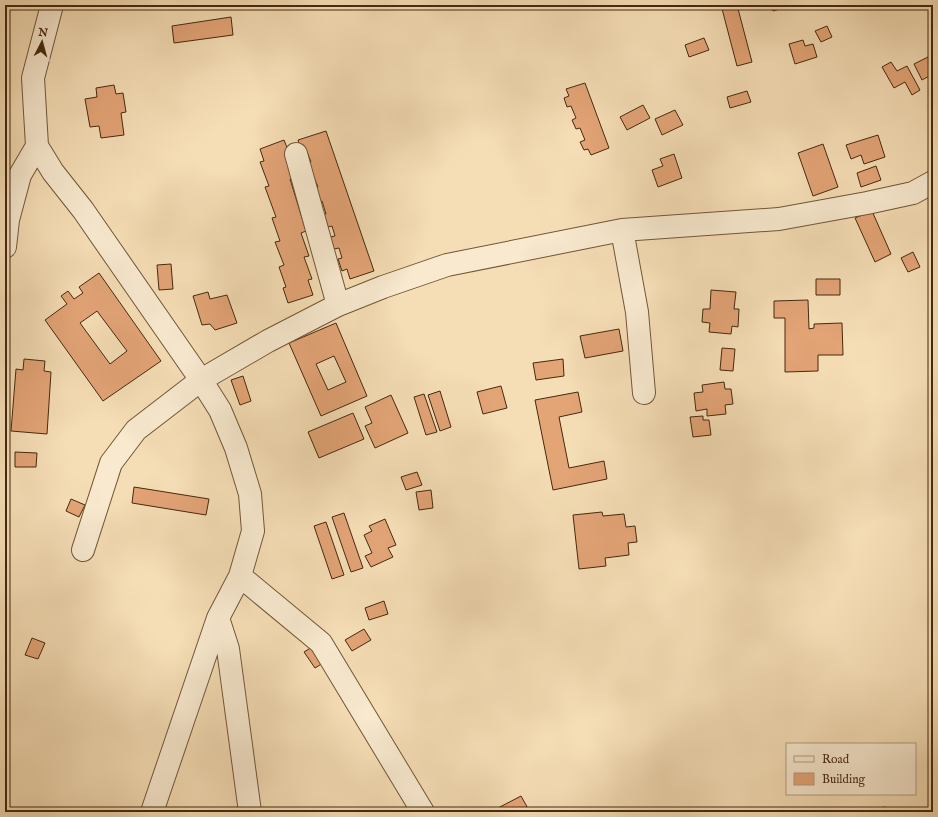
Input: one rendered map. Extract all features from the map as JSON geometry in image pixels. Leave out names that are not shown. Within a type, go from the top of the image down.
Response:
[{"type":"street","points":[[52,5],[33,78],[37,146],[53,172],[83,210],[201,380],[220,410],[236,448],[250,494],[253,530],[240,576],[218,618],[152,812]]},
{"type":"street","points":[[5,247],[8,220],[20,175],[37,146]]},
{"type":"street","points":[[296,154],[338,305]]},
{"type":"street","points":[[83,550],[111,463],[136,430],[201,380],[268,341],[338,305],[383,287],[447,265],[622,230],[779,219],[913,193],[933,182]]},
{"type":"street","points":[[622,230],[637,312],[644,393]]},
{"type":"street","points":[[240,576],[321,643],[423,812]]},
{"type":"street","points":[[218,618],[228,649],[250,812]]},
{"type":"building","points":[[721,5],[737,5],[752,62],[737,66]]},
{"type":"building","points":[[771,5],[792,5],[773,11]]},
{"type":"building","points":[[231,17],[233,35],[174,43],[172,26]]},
{"type":"building","points":[[827,26],[832,37],[821,42],[815,31]]},
{"type":"building","points":[[704,38],[709,50],[689,57],[685,45]]},
{"type":"building","points":[[803,40],[805,46],[813,44],[817,57],[795,64],[789,44]]},
{"type":"building","points":[[930,56],[933,61],[933,74],[922,80],[914,64]]},
{"type":"building","points":[[891,62],[897,71],[907,66],[920,90],[912,95],[905,82],[894,88],[882,67]]},
{"type":"building","points":[[585,83],[609,148],[591,155],[588,149],[584,150],[580,142],[585,140],[580,128],[576,129],[572,120],[576,118],[571,106],[567,107],[564,98],[569,96],[566,89]]},
{"type":"building","points":[[114,85],[116,94],[123,93],[126,112],[121,113],[124,135],[101,138],[99,126],[90,127],[85,99],[97,97],[96,88]]},
{"type":"building","points":[[747,91],[751,102],[730,108],[727,97]]},
{"type":"building","points":[[643,105],[650,118],[627,130],[620,117]]},
{"type":"building","points":[[675,110],[683,125],[662,135],[655,119]]},
{"type":"building","points":[[326,131],[374,271],[350,279],[347,269],[342,271],[338,259],[342,258],[339,248],[334,249],[330,237],[335,236],[332,226],[328,227],[323,214],[326,214],[322,201],[319,202],[314,188],[318,187],[313,175],[311,176],[306,163],[311,162],[307,152],[302,153],[298,140]]},
{"type":"building","points":[[878,135],[885,157],[864,164],[861,155],[851,159],[846,145]]},
{"type":"building","points":[[284,140],[290,155],[294,178],[290,179],[306,231],[301,233],[309,256],[304,257],[312,279],[308,280],[313,295],[288,303],[283,288],[286,287],[279,267],[284,265],[275,242],[280,241],[272,218],[276,217],[265,187],[269,186],[260,162],[264,161],[260,149]]},
{"type":"building","points":[[823,144],[838,187],[813,196],[798,153]]},
{"type":"building","points":[[674,154],[682,178],[658,187],[652,170],[663,166],[660,159]]},
{"type":"building","points":[[876,166],[881,180],[861,187],[857,173]]},
{"type":"building","points":[[872,211],[891,254],[875,262],[855,218]]},
{"type":"building","points":[[913,252],[920,267],[908,272],[901,258]]},
{"type":"building","points":[[171,264],[173,289],[159,290],[157,265]]},
{"type":"building","points":[[99,273],[161,361],[103,401],[45,320],[67,304],[61,296],[68,291],[74,299],[83,293],[79,287]],"holes":[[[97,311],[127,351],[110,364],[80,323]]]},
{"type":"building","points":[[816,279],[840,279],[840,295],[816,295]]},
{"type":"building","points":[[711,290],[736,292],[734,309],[739,309],[738,327],[732,326],[731,334],[709,332],[710,323],[702,322],[703,309],[710,309]]},
{"type":"building","points":[[208,292],[210,299],[227,295],[237,323],[215,330],[210,324],[202,325],[193,296]]},
{"type":"building","points":[[808,300],[809,329],[814,328],[814,324],[842,323],[843,355],[818,355],[818,371],[785,372],[785,318],[774,318],[774,301]]},
{"type":"building","points":[[336,323],[367,396],[321,416],[289,343]],"holes":[[[334,356],[346,382],[328,390],[316,364]]]},
{"type":"building","points":[[619,329],[623,351],[585,358],[580,336]]},
{"type":"building","points":[[722,348],[735,349],[733,371],[720,370]]},
{"type":"building","points":[[24,359],[45,361],[44,371],[51,372],[47,434],[11,431],[16,369],[23,370]]},
{"type":"building","points":[[563,359],[564,376],[536,380],[533,363]]},
{"type":"building","points":[[243,376],[251,401],[240,405],[231,380]]},
{"type":"building","points":[[724,382],[725,389],[731,389],[733,404],[725,405],[726,414],[707,416],[707,409],[696,411],[694,393],[703,392],[702,385]]},
{"type":"building","points":[[501,386],[507,408],[483,414],[477,392]]},
{"type":"building","points":[[440,391],[451,427],[440,431],[428,395]]},
{"type":"building","points":[[578,392],[582,412],[559,417],[569,468],[604,461],[607,479],[553,490],[535,400]]},
{"type":"building","points":[[424,394],[437,432],[426,435],[414,397]]},
{"type":"building","points":[[391,395],[408,433],[375,448],[365,426],[372,423],[365,407]]},
{"type":"building","points":[[353,413],[364,439],[319,458],[308,432]]},
{"type":"building","points":[[703,416],[703,420],[709,420],[711,435],[693,437],[690,417]]},
{"type":"building","points":[[15,452],[37,453],[36,467],[15,467]]},
{"type":"building","points":[[417,472],[422,485],[406,490],[401,477]]},
{"type":"building","points":[[134,487],[209,499],[206,515],[132,503]]},
{"type":"building","points":[[431,490],[433,508],[419,510],[416,492]]},
{"type":"building","points":[[71,499],[85,505],[79,517],[66,511]]},
{"type":"building","points":[[602,512],[603,516],[624,514],[626,527],[635,526],[637,542],[628,543],[629,555],[605,558],[606,566],[579,569],[573,515]]},
{"type":"building","points":[[344,513],[363,568],[351,572],[332,517]]},
{"type":"building","points":[[385,519],[396,545],[388,548],[393,557],[371,567],[365,556],[372,553],[364,535],[372,531],[369,526]]},
{"type":"building","points":[[326,522],[344,575],[332,579],[314,526]]},
{"type":"building","points":[[384,601],[388,614],[369,620],[365,608]]},
{"type":"building","points":[[364,629],[371,640],[352,651],[345,640]]},
{"type":"building","points":[[32,638],[45,643],[38,659],[25,655]]},
{"type":"building","points":[[312,647],[323,663],[315,668],[304,652]]},
{"type":"building","points":[[521,796],[530,812],[500,812],[498,808]]},
{"type":"building","points":[[883,807],[898,809],[898,812],[883,812]]}]
